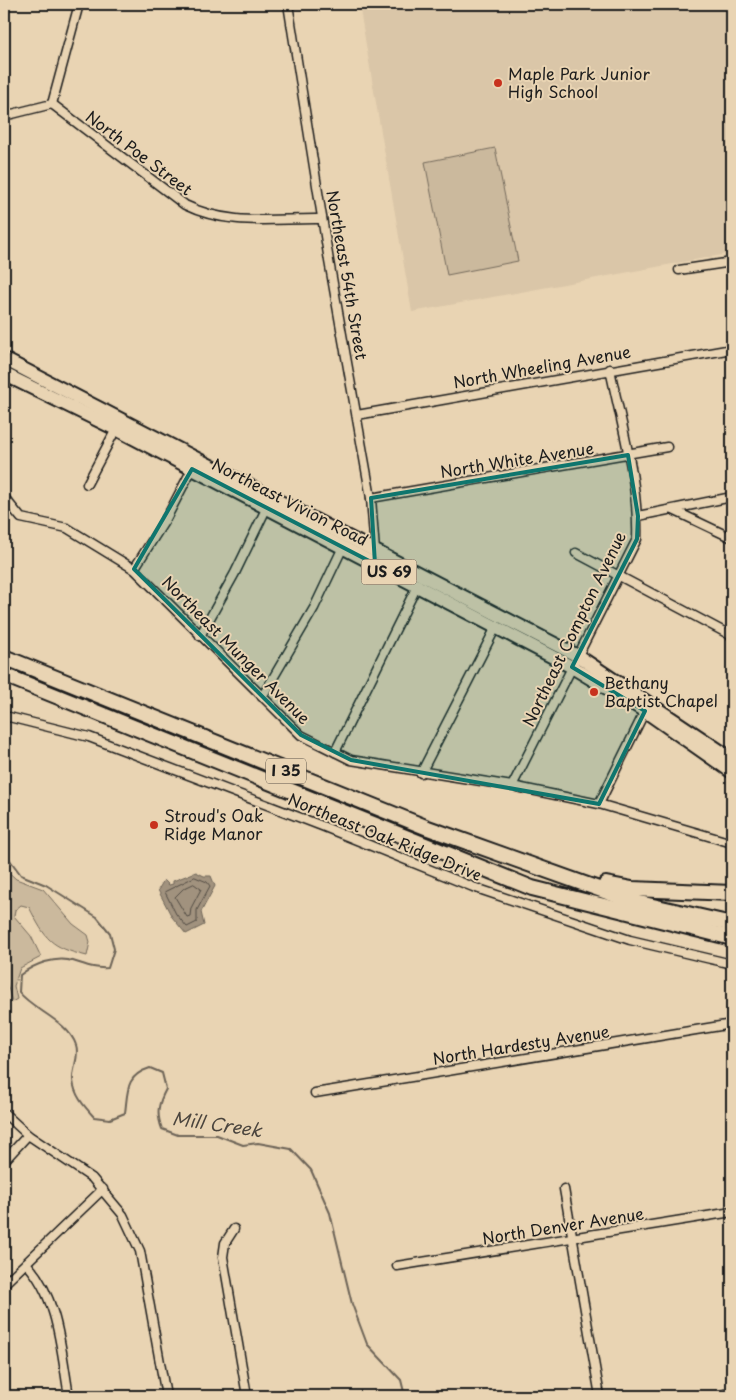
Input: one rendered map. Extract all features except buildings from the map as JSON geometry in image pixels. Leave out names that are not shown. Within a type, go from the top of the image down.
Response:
[{"type":"highway","name":"I 35","points":[[4,657],[428,828],[635,902],[732,924]]},
{"type":"highway","name":"I 35","points":[[4,675],[532,888],[732,938]]},
{"type":"highway","points":[[571,879],[632,889],[732,893]]},
{"type":"main road","name":"US 69","points":[[4,359],[18,367]]},
{"type":"main road","name":"Northeast Vivion Road","points":[[18,367],[375,551],[420,581],[496,626],[575,661],[732,772]]},
{"type":"main road","name":"Northeast Vivion Road","points":[[5,377],[116,429],[266,509],[343,547],[420,581],[575,661],[732,759]]},
{"type":"main road","points":[[725,1396],[732,1395]]},
{"type":"street","points":[[4,116],[52,104],[79,4]]},
{"type":"street","name":"Northeast 54th Street","points":[[288,4],[322,219],[371,498],[375,551]]},
{"type":"street","name":"North Poe Street","points":[[52,104],[185,205],[196,211],[216,217],[245,220],[282,222],[322,219]]},
{"type":"street","points":[[679,270],[732,262]]},
{"type":"street","name":"North Wheeling Avenue","points":[[357,415],[732,349]]},
{"type":"street","points":[[5,377],[18,367]]},
{"type":"street","points":[[610,369],[628,455],[638,516]]},
{"type":"street","points":[[86,484],[116,429]]},
{"type":"street","name":"North White Avenue","points":[[371,498],[667,447]]},
{"type":"street","points":[[134,569],[167,517],[192,469]]},
{"type":"street","name":"Northeast Munger Avenue","points":[[4,497],[21,518],[67,528],[134,569],[301,735],[351,760],[421,773],[512,786],[598,804],[732,843]]},
{"type":"street","name":"Northeast Compton Avenue","points":[[512,786],[637,539],[638,516],[732,497]]},
{"type":"street","points":[[200,636],[235,573],[266,509]]},
{"type":"street","points":[[673,510],[732,538]]},
{"type":"street","points":[[262,697],[314,608],[343,547]]},
{"type":"street","points":[[576,553],[732,636]]},
{"type":"street","points":[[335,752],[420,581]]},
{"type":"street","points":[[421,773],[496,626]]},
{"type":"street","points":[[598,804],[645,711]]},
{"type":"street","name":"Northeast Oak Ridge Drive","points":[[4,718],[89,736],[482,890],[630,940],[732,964]]},
{"type":"street","name":"North Hardesty Avenue","points":[[315,1093],[732,1024]]},
{"type":"street","points":[[4,1113],[28,1135],[87,1174],[103,1188],[123,1215],[140,1251],[166,1396]]},
{"type":"street","points":[[4,1161],[28,1135]]},
{"type":"street","points":[[4,1284],[103,1188]]},
{"type":"street","points":[[564,1189],[600,1396]]},
{"type":"street","name":"North Denver Avenue","points":[[397,1266],[732,1212]]},
{"type":"street","points":[[234,1229],[225,1243],[223,1257],[246,1396]]},
{"type":"street","points":[[26,1263],[42,1284],[51,1303],[69,1396]]},
{"type":"highlighted area","points":[[628,455],[638,516],[637,539],[572,667],[645,711],[599,804],[351,760],[301,735],[134,569],[192,469],[375,564],[371,498]]},
{"type":"shaded area","points":[[359,4],[732,4],[732,253],[412,312]]},
{"type":"shaded area","points":[[495,148],[518,261],[447,275],[425,162]]},
{"type":"shaded area","points":[[4,868],[16,879],[43,889],[73,924],[88,935],[90,942],[87,956],[57,945],[45,935],[29,907],[21,905],[15,910],[14,916],[31,936],[41,957],[20,968],[14,986],[17,999],[12,1002],[4,973]]},
{"type":"water","points":[[196,872],[204,876],[211,876],[215,886],[201,912],[204,925],[186,934],[172,917],[158,890],[164,880],[169,885],[173,884],[173,881]]},
{"type":"waterway","name":"Mill Creek","points":[[4,852],[21,875],[46,885],[97,917],[110,933],[114,949],[108,968],[94,967],[73,961],[52,960],[38,964],[20,975],[19,992],[66,1029],[76,1045],[77,1054],[73,1080],[75,1091],[83,1104],[94,1117],[110,1119],[125,1113],[129,1085],[136,1075],[150,1068],[162,1073],[166,1089],[159,1109],[162,1129],[178,1135],[217,1135],[243,1145],[258,1143],[291,1149],[311,1170],[330,1213],[352,1304],[367,1344],[401,1380],[405,1396]]},
{"type":"place","name":"Maple Park Junior High School","points":[[498,83]]},
{"type":"place","name":"Bethany Baptist Chapel","points":[[594,692]]},
{"type":"place","name":"Stroud's Oak Ridge Manor","points":[[154,825]]}]
